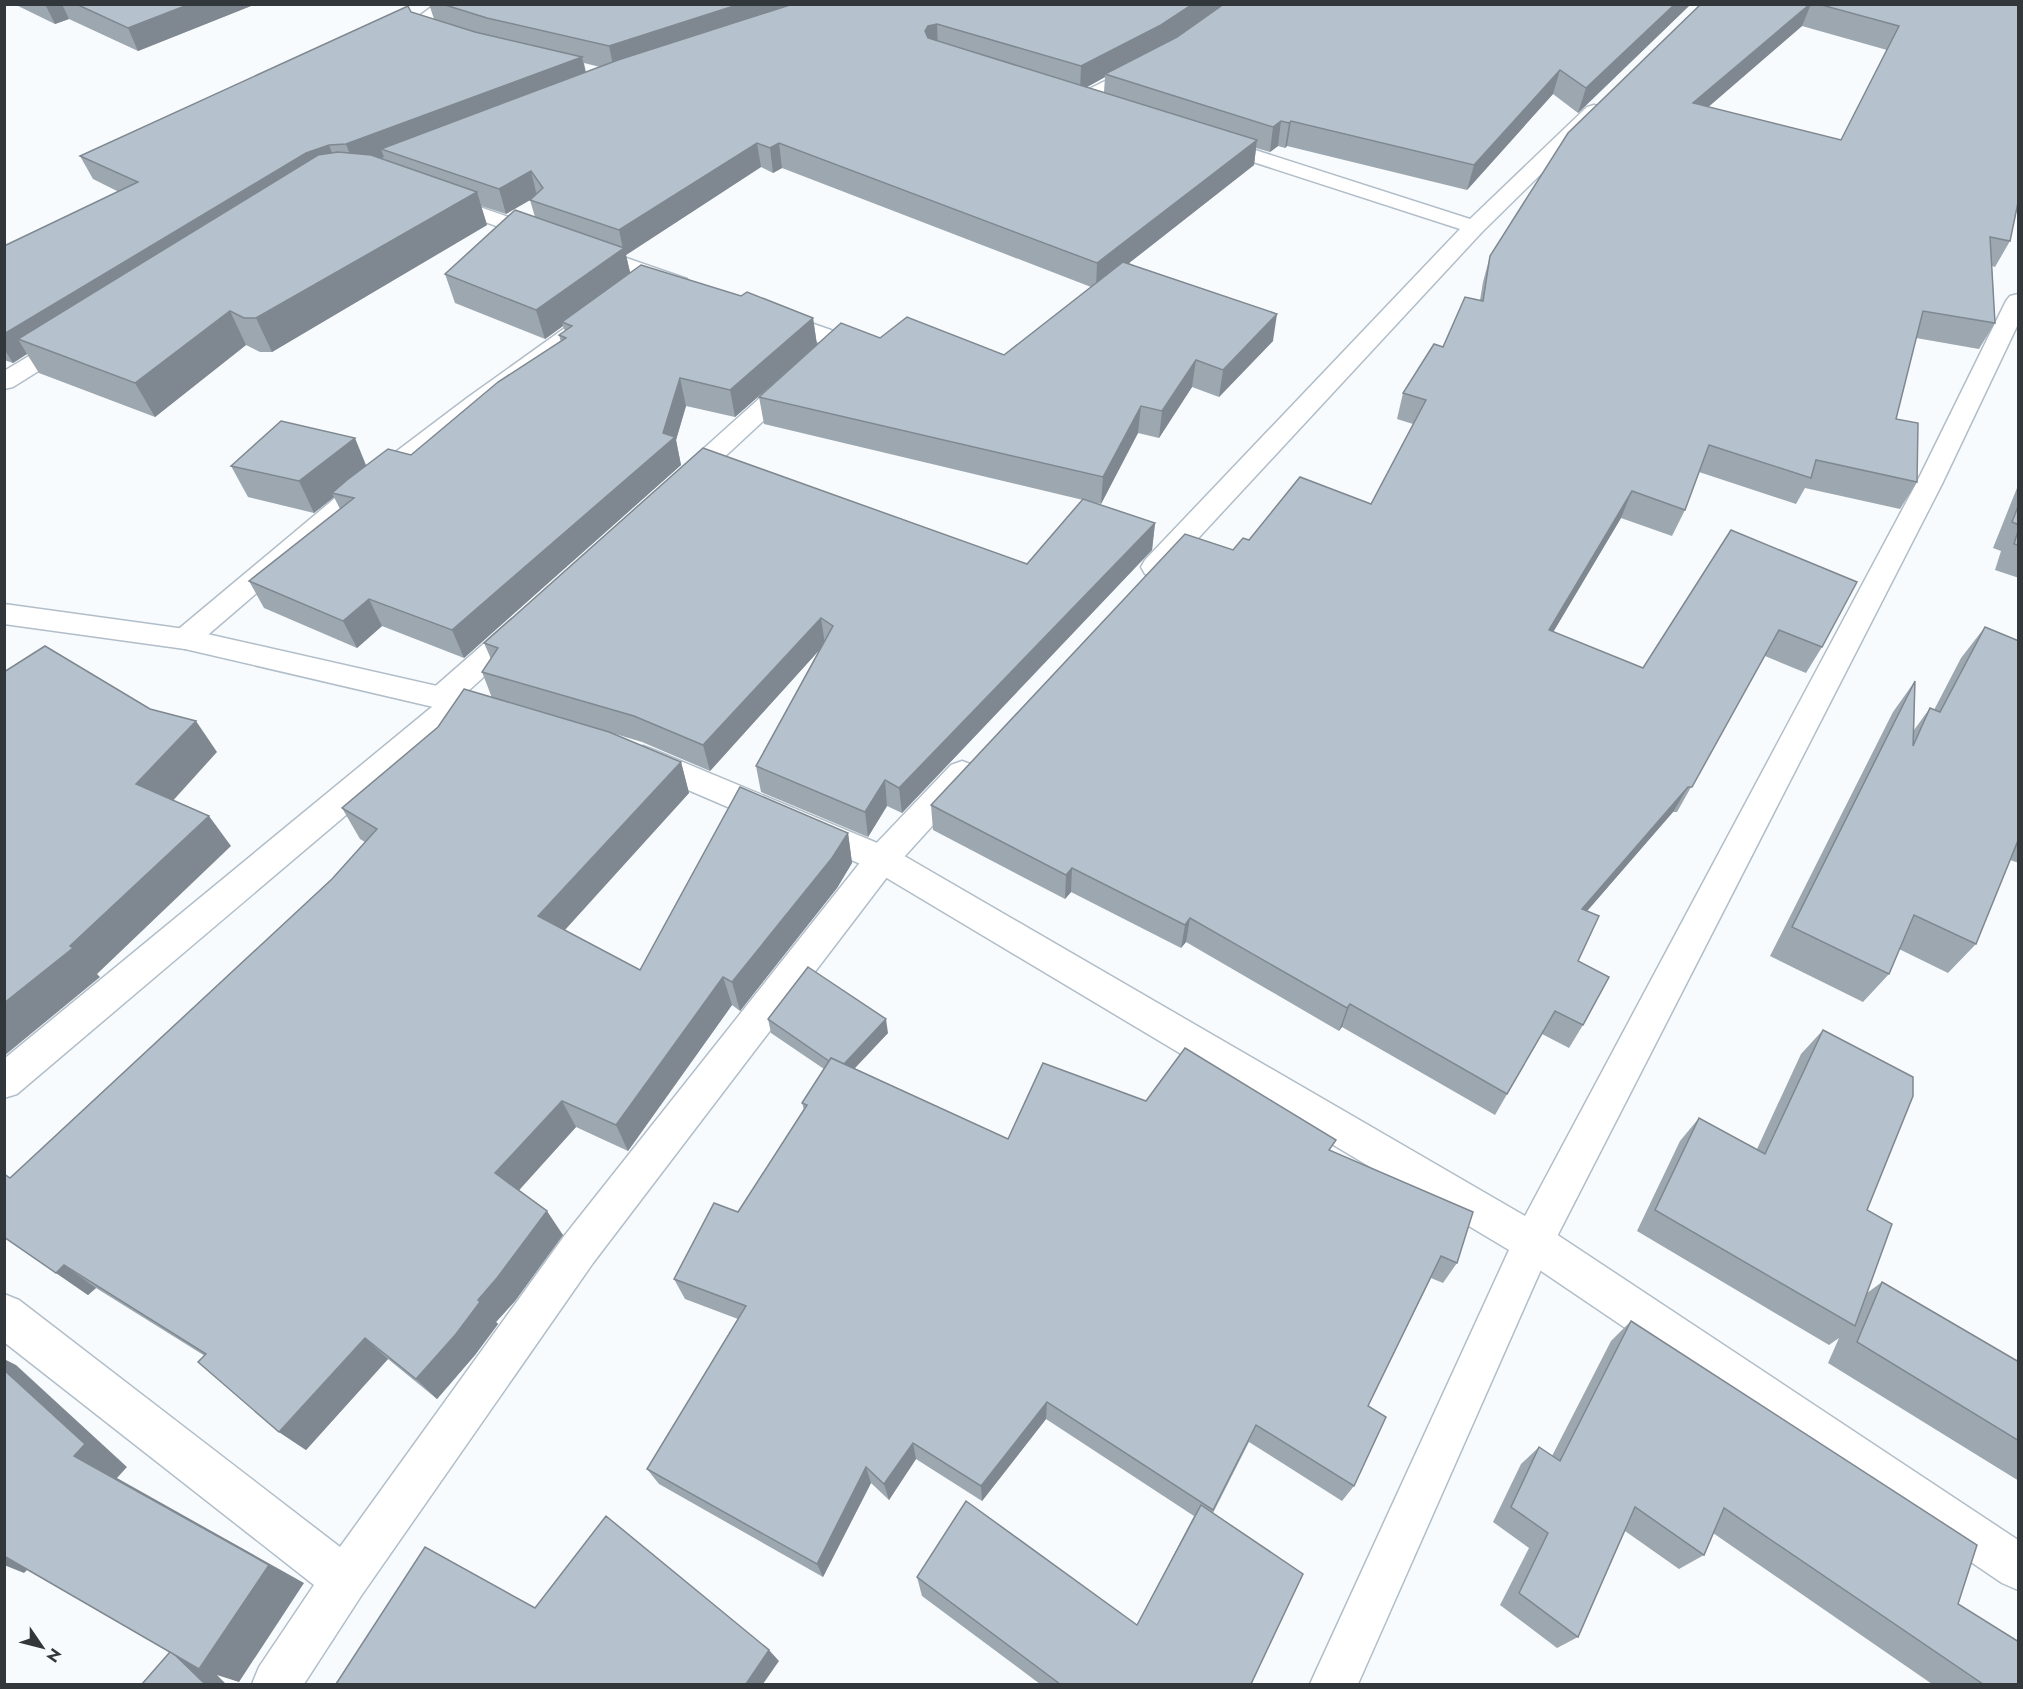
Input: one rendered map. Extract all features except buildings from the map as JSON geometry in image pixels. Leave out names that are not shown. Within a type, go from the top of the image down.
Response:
[{"type":"street","points":[[457,4],[436,12],[422,21],[425,28],[467,41]]},
{"type":"street","points":[[1082,100],[1158,60]]},
{"type":"street","points":[[1059,93],[1104,107]]},
{"type":"street","points":[[1141,582],[1474,227],[1611,95]]},
{"type":"street","points":[[1194,136],[1474,227]]},
{"type":"street","points":[[421,193],[696,290]]},
{"type":"street","points":[[185,639],[350,500],[476,403],[653,275]]},
{"type":"street","points":[[1334,1684],[1533,1242],[1929,484],[2019,301]]},
{"type":"street","points":[[664,498],[832,346],[831,340],[823,335],[749,309]]},
{"type":"street","points":[[4,382],[94,326]]},
{"type":"street","points":[[4,1082],[451,700],[540,610]]},
{"type":"street","points":[[4,614],[185,639],[451,700],[527,722]]},
{"type":"street","points":[[618,749],[882,859],[1533,1242],[2019,1567]]},
{"type":"street","points":[[276,1684],[345,1580],[579,1249],[882,859],[979,755]]},
{"type":"street","points":[[4,1315],[345,1580]]}]
